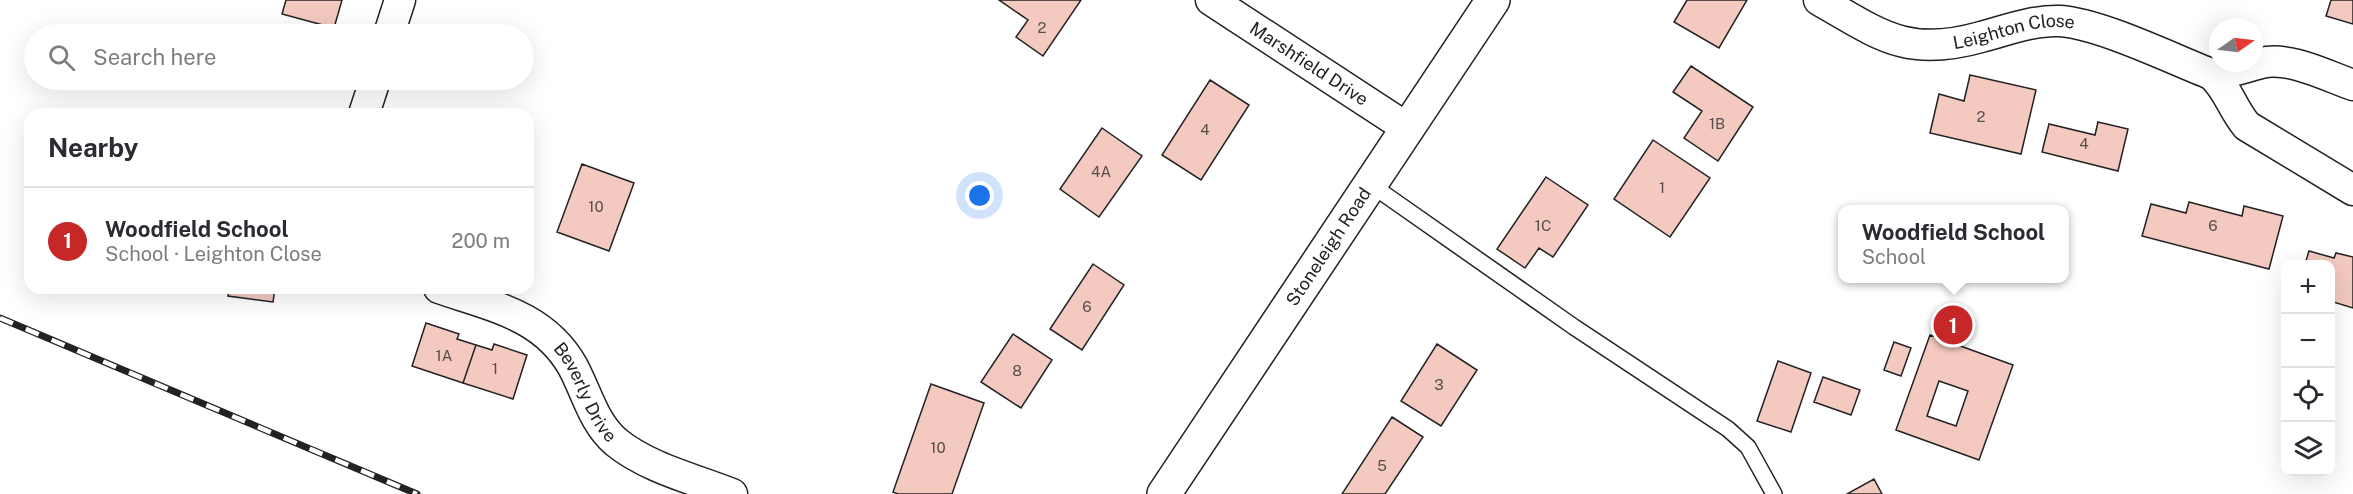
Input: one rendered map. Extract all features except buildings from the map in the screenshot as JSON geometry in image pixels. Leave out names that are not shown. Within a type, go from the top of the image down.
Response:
[{"type":"street","points":[[392,24],[400,0]]},
{"type":"street","name":"Marshfield Drive","points":[[1211,0],[1407,128]]},
{"type":"street","name":"Stoneleigh Road","points":[[1164,494],[1492,0]]},
{"type":"street","name":"Leighton Close","points":[[1819,0],[1896,42],[1918,45],[1945,44],[1968,41],[2043,21],[2064,21],[2088,27],[2211,74],[2246,70],[2262,63],[2278,62],[2353,85]]},
{"type":"street","points":[[2211,74],[2221,83],[2236,114],[2247,126],[2353,190]]},
{"type":"street","points":[[366,108],[372,90]]},
{"type":"street","name":"Beverly Drive","points":[[456,294],[517,316],[544,330],[559,346],[573,368],[597,419],[614,440],[636,456],[732,494]]},
{"type":"lane","points":[[1370,184],[1574,327],[1728,429],[1748,447],[1774,494]]},
{"type":"railway","points":[[0,318],[417,494]]},
{"type":"place","name":"Woodfield School","points":[[1953,325]]}]
